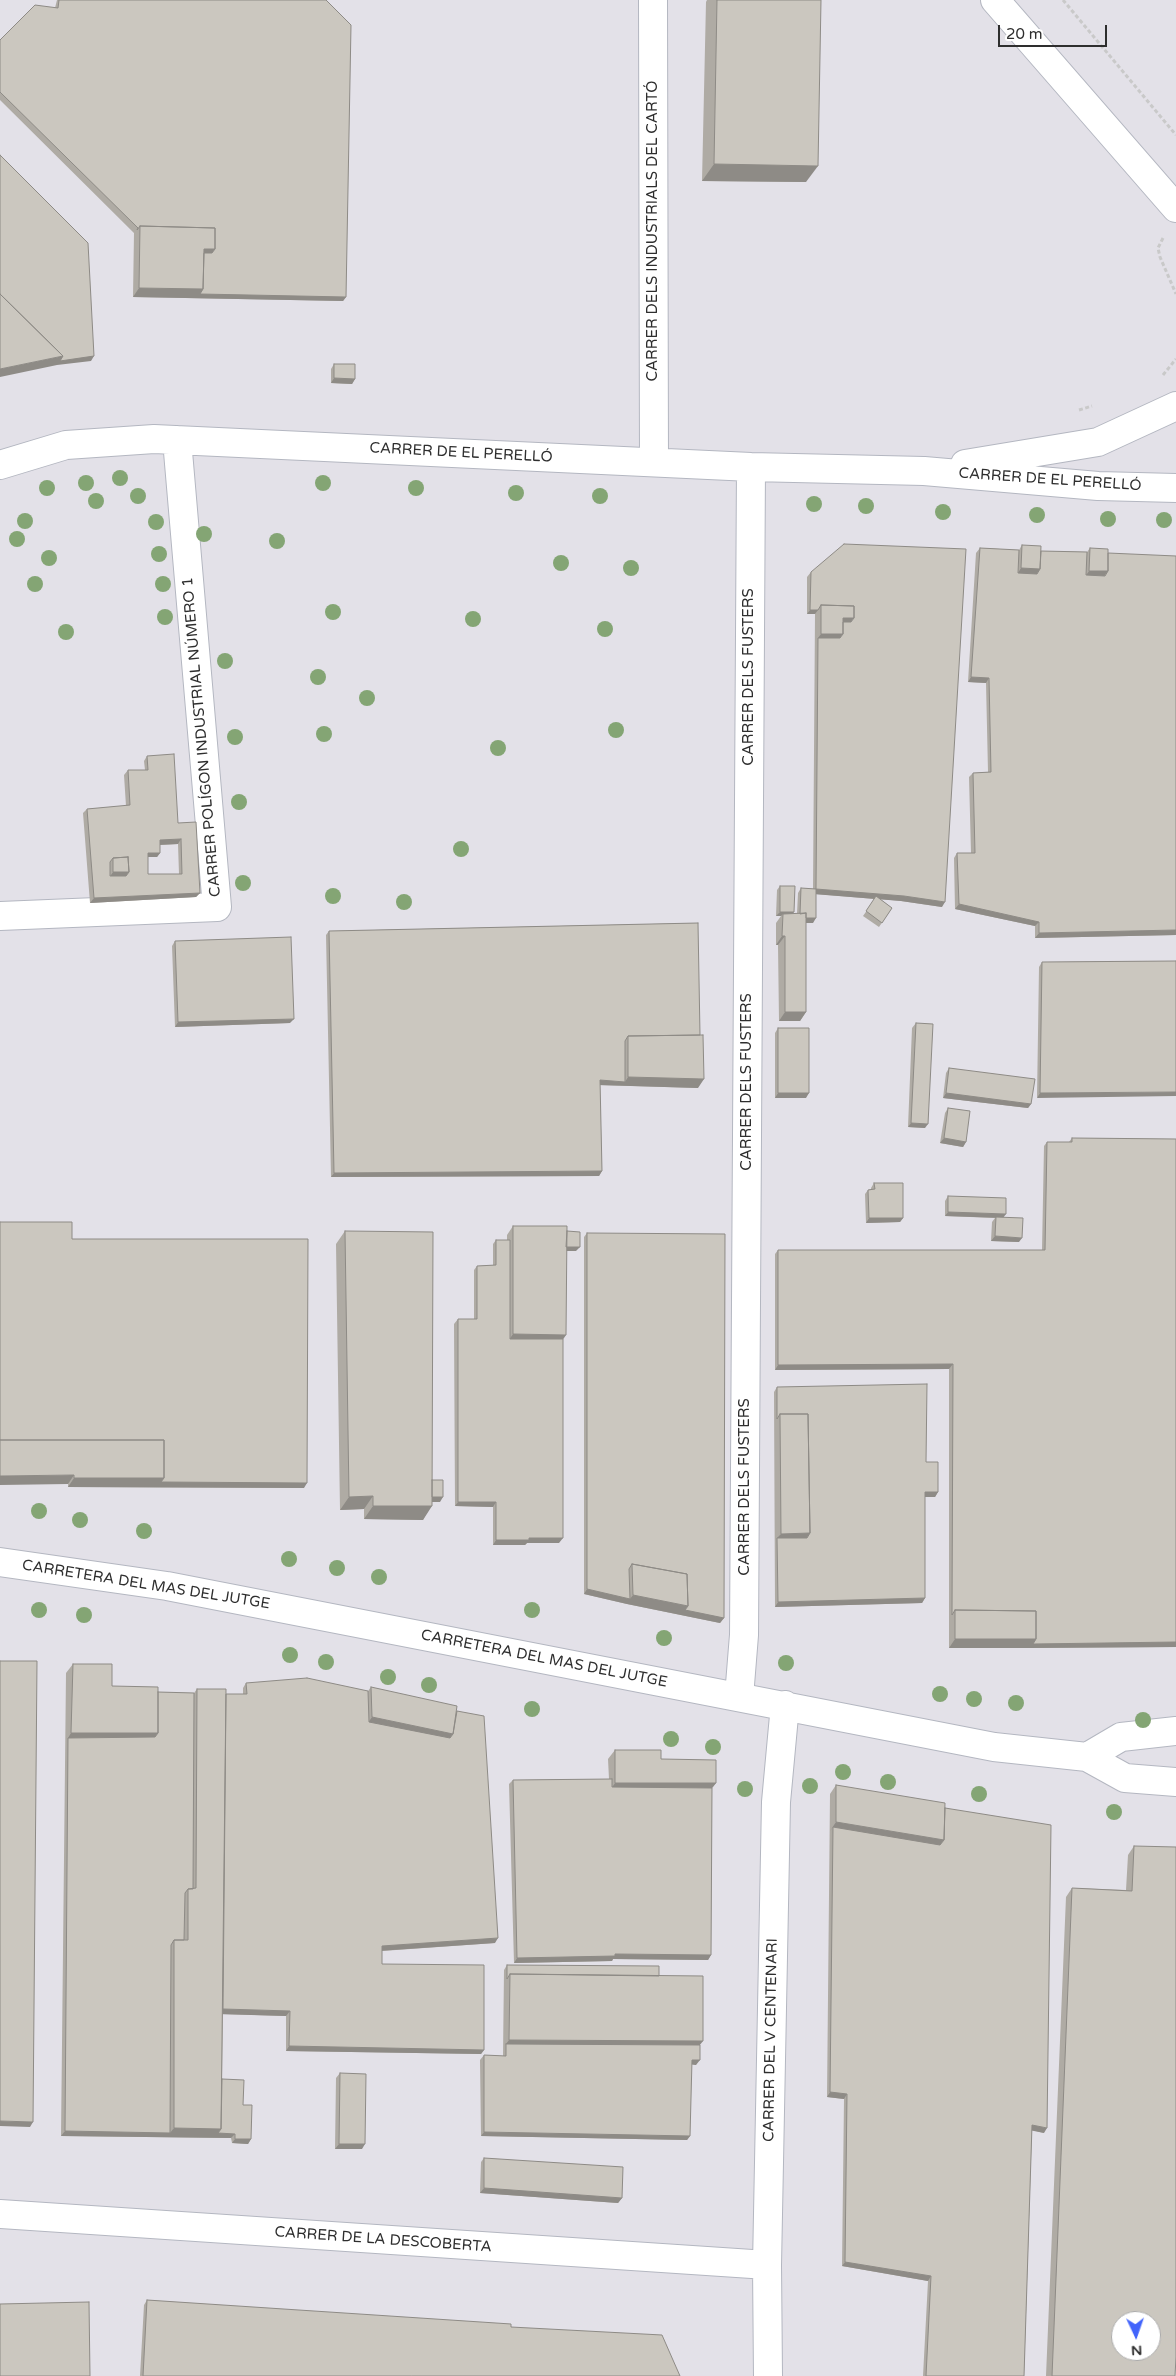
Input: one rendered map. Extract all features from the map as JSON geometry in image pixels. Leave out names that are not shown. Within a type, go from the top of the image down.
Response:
[{"type":"street","name":"CARRER DELS INDUSTRIALS DEL CARTÓ","points":[[653,0],[654,462]]},
{"type":"street","points":[[995,0],[1176,208]]},
{"type":"street","name":"CARRER DE EL PERELLÓ","points":[[924,471],[1098,442],[1176,406]]},
{"type":"street","name":"CARRER DE EL PERELLÓ","points":[[0,465],[66,445],[154,439],[751,467],[924,471],[1098,486],[1176,488]]},
{"type":"street","name":"CARRER POLÍGON INDUSTRIAL NÚMERO 1","points":[[0,916],[217,907],[177,440]]},
{"type":"street","name":"CARRER DELS FUSTERS","points":[[739,1697],[744,1636],[751,467]]},
{"type":"street","name":"CARRETERA DEL MAS DEL JUTGE","points":[[0,1562],[177,1588],[994,1747],[1087,1757],[1125,1778],[1176,1782]]},
{"type":"street","name":"CARRER DEL V CENTENARI","points":[[768,2376],[767,2265],[776,1802],[785,1705]]},
{"type":"street","points":[[1087,1757],[1121,1737],[1176,1731]]},
{"type":"street","name":"CARRER DE LA DESCOBERTA","points":[[0,2214],[767,2265]]},
{"type":"path","points":[[1063,0],[1176,135]]},
{"type":"path","points":[[1165,236],[1158,248],[1164,270],[1176,294]]},
{"type":"shaded area","points":[[0,0],[1176,0],[1176,2376],[0,2376]]},
{"type":"building","points":[[59,0],[326,0],[351,25],[346,297],[200,294],[203,289],[204,253],[212,253],[215,249],[215,228],[140,226],[137,230],[138,228],[0,92],[0,40],[35,5],[58,8]]},
{"type":"building","points":[[717,0],[821,0],[818,166],[714,164]]},
{"type":"building","points":[[0,155],[88,243],[94,356],[60,361],[63,356],[0,294]]},
{"type":"building","points":[[140,226],[215,228],[215,249],[204,249],[203,289],[139,288]]},
{"type":"building","points":[[0,294],[63,356],[0,369]]},
{"type":"building","points":[[334,364],[355,364],[355,379],[334,378]]},
{"type":"building","points":[[844,544],[966,549],[945,902],[904,896],[816,889],[818,638],[840,638],[843,634],[843,622],[851,622],[854,618],[854,606],[821,605],[818,610],[810,610],[811,572]]},
{"type":"building","points":[[1022,545],[1041,546],[1040,569],[1021,568]]},
{"type":"building","points":[[980,548],[1019,550],[1018,573],[1037,574],[1040,569],[1041,551],[1087,552],[1086,575],[1105,576],[1108,571],[1108,553],[1176,556],[1176,930],[1039,933],[1039,922],[959,904],[957,853],[975,853],[973,773],[991,772],[989,678],[971,677]]},
{"type":"building","points":[[1090,548],[1108,549],[1108,571],[1089,571]]},
{"type":"building","points":[[821,605],[854,606],[854,618],[843,618],[843,634],[821,634]]},
{"type":"building","points":[[174,754],[178,823],[196,822],[200,893],[94,898],[87,809],[130,805],[128,770],[148,770],[147,756]],"holes":[[[181,839],[182,874],[148,874],[148,853],[160,853],[160,840]],[[128,857],[129,872],[126,876],[110,876],[110,862],[113,858]]]},
{"type":"building","points":[[128,857],[129,872],[113,872],[113,858]]},
{"type":"building","points":[[780,886],[795,886],[794,912],[780,912]]},
{"type":"building","points":[[801,888],[816,889],[816,918],[806,918],[806,913],[800,914]]},
{"type":"building","points":[[876,896],[892,908],[882,923],[866,911]]},
{"type":"building","points":[[806,913],[806,1012],[785,1012],[785,936],[782,936],[783,914]]},
{"type":"building","points":[[698,923],[700,1035],[628,1036],[625,1041],[625,1082],[600,1080],[602,1171],[334,1173],[329,931]]},
{"type":"building","points":[[291,937],[294,1019],[178,1022],[175,941]]},
{"type":"building","points":[[1176,961],[1176,1092],[1040,1093],[1042,962]]},
{"type":"building","points":[[916,1023],[933,1024],[928,1124],[911,1123]]},
{"type":"building","points":[[778,1028],[809,1028],[809,1093],[778,1093]]},
{"type":"building","points":[[703,1035],[704,1079],[628,1077],[628,1036]]},
{"type":"building","points":[[949,1068],[1035,1079],[1031,1104],[946,1093]]},
{"type":"building","points":[[948,1108],[970,1111],[966,1142],[944,1138]]},
{"type":"building","points":[[1072,1138],[1176,1139],[1176,1642],[1033,1644],[1036,1639],[1036,1611],[955,1610],[952,1615],[953,1364],[778,1365],[778,1250],[1045,1250],[1047,1142],[1072,1142]]},
{"type":"building","points":[[874,1183],[903,1183],[903,1218],[869,1218],[868,1190],[875,1189]]},
{"type":"building","points":[[948,1196],[1006,1198],[1006,1214],[948,1212]]},
{"type":"building","points":[[996,1217],[1023,1218],[1022,1238],[995,1236]]},
{"type":"building","points":[[0,1222],[72,1222],[72,1239],[308,1239],[307,1483],[161,1482],[164,1478],[164,1440],[0,1440]]},
{"type":"building","points":[[513,1226],[567,1226],[566,1335],[513,1334]]},
{"type":"building","points":[[345,1231],[433,1232],[432,1506],[373,1506],[373,1496],[349,1497]]},
{"type":"building","points":[[567,1231],[580,1232],[580,1247],[566,1247]]},
{"type":"building","points":[[587,1233],[725,1234],[724,1618],[685,1610],[688,1606],[687,1574],[632,1564],[629,1569],[630,1599],[587,1589]]},
{"type":"building","points":[[496,1240],[510,1240],[510,1339],[563,1339],[563,1538],[496,1540],[496,1502],[458,1502],[458,1319],[477,1319],[477,1266],[496,1265]]},
{"type":"building","points":[[927,1384],[926,1462],[938,1462],[938,1492],[925,1492],[925,1598],[778,1602],[777,1538],[807,1538],[810,1533],[808,1414],[780,1414],[777,1419],[777,1387]]},
{"type":"building","points":[[780,1414],[808,1414],[810,1533],[781,1534]]},
{"type":"building","points":[[0,1440],[164,1440],[164,1478],[74,1478],[74,1475],[0,1476]]},
{"type":"building","points":[[432,1480],[443,1480],[443,1497],[432,1497]]},
{"type":"building","points":[[632,1564],[687,1574],[688,1606],[633,1595]]},
{"type":"building","points":[[955,1610],[1036,1611],[1036,1639],[955,1639]]},
{"type":"building","points":[[0,1661],[37,1661],[33,2122],[0,2121]]},
{"type":"building","points":[[73,1664],[112,1664],[112,1686],[158,1687],[158,1733],[71,1733]]},
{"type":"building","points":[[307,1678],[368,1691],[369,1722],[450,1738],[453,1734],[457,1711],[484,1716],[498,1938],[382,1946],[382,1964],[484,1965],[484,2050],[289,2046],[290,2011],[223,2009],[226,1694],[247,1694],[246,1683]]},
{"type":"building","points":[[371,1687],[457,1706],[453,1734],[372,1717]]},
{"type":"building","points":[[197,1689],[226,1689],[221,2129],[174,2128],[174,1940],[188,1940],[188,1889],[196,1888]]},
{"type":"building","points":[[158,1692],[194,1693],[193,1889],[188,1889],[185,1893],[184,1940],[174,1940],[171,1945],[170,2133],[65,2131],[68,1738],[155,1737],[158,1733]]},
{"type":"building","points":[[615,1750],[661,1750],[661,1759],[716,1760],[716,1783],[615,1783]]},
{"type":"building","points":[[612,1779],[612,1787],[712,1788],[711,1955],[615,1954],[615,1956],[517,1958],[513,1780]]},
{"type":"building","points":[[836,1785],[945,1803],[944,1840],[836,1822]]},
{"type":"building","points":[[945,1808],[1051,1825],[1047,2128],[1032,2125],[1024,2376],[926,2376],[931,2276],[845,2262],[847,2094],[830,2092],[833,1827],[940,1845],[944,1840]]},
{"type":"building","points":[[1134,1846],[1176,1847],[1175,2376],[1052,2376],[1072,1888],[1132,1891]]},
{"type":"building","points":[[507,1965],[659,1966],[659,1976],[510,1974],[507,1979]]},
{"type":"building","points":[[510,1974],[703,1976],[703,2041],[509,2040]]},
{"type":"building","points":[[506,2044],[700,2045],[700,2060],[692,2060],[690,2136],[484,2132],[484,2055],[506,2056]]},
{"type":"building","points":[[340,2073],[366,2074],[365,2144],[339,2144]]},
{"type":"building","points":[[222,2079],[244,2080],[243,2105],[252,2105],[251,2139],[235,2139],[235,2134],[218,2133],[221,2129]]},
{"type":"building","points":[[484,2158],[623,2167],[622,2198],[484,2188]]},
{"type":"building","points":[[147,2300],[511,2324],[511,2327],[662,2335],[680,2376],[143,2376]]},
{"type":"building","points":[[89,2302],[90,2376],[0,2376],[0,2304]]}]
